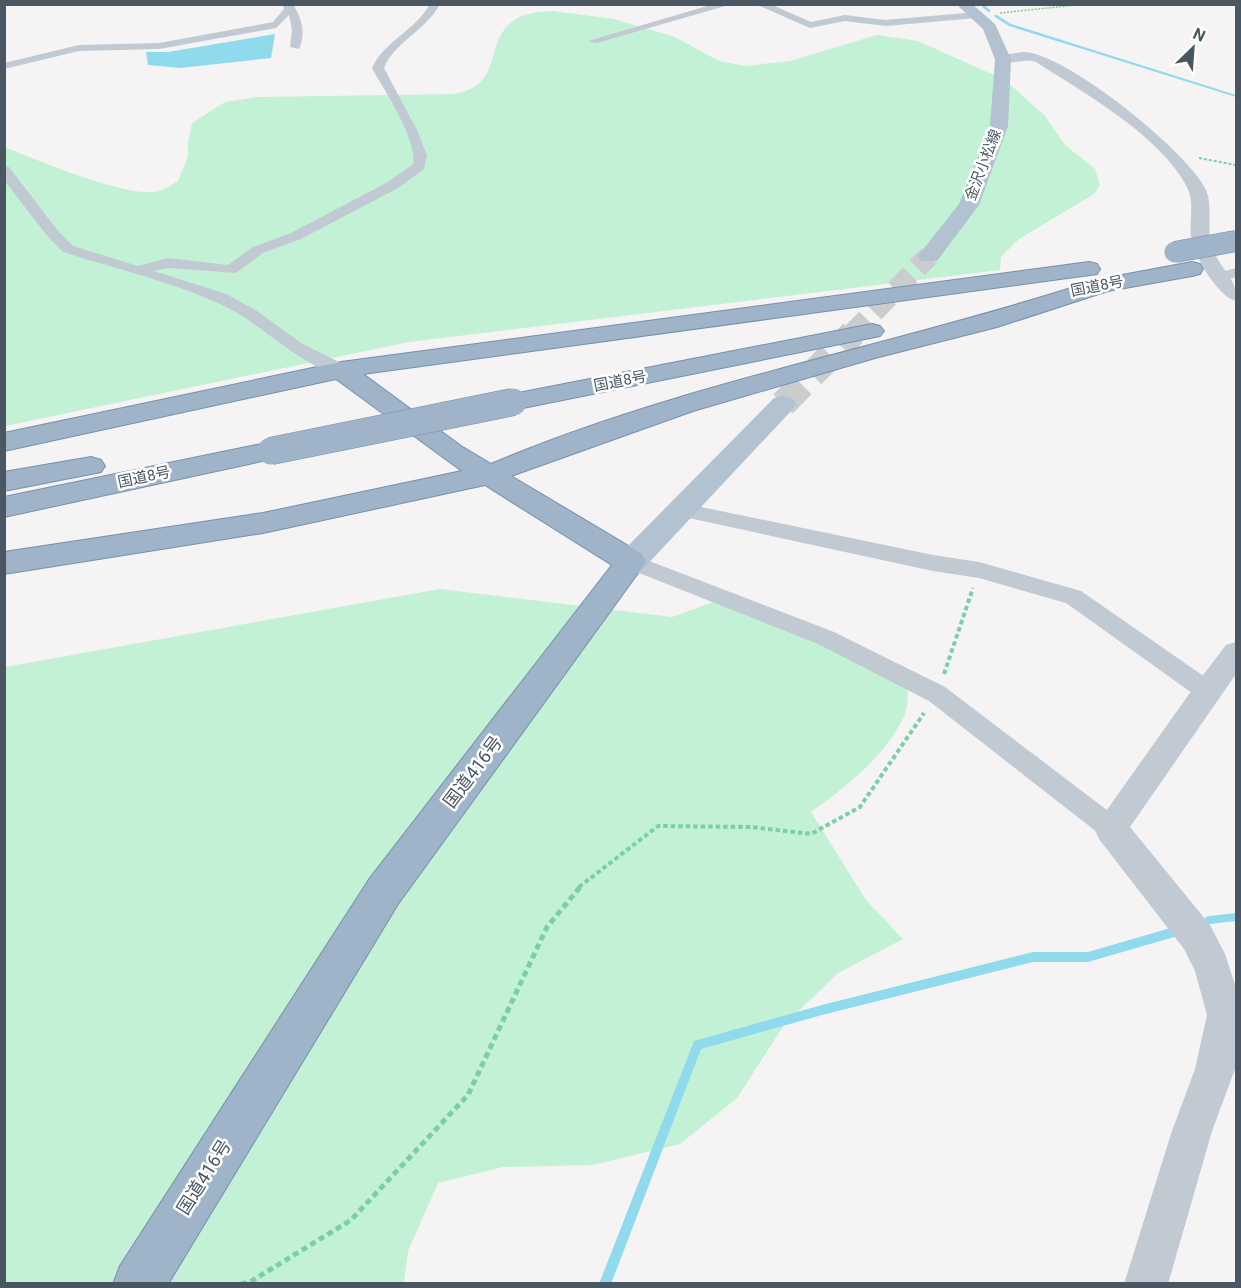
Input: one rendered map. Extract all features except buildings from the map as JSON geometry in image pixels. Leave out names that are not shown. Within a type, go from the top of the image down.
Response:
[{"type":"highway","name":"国道8号","points":[[1183,261],[1236,241]]},
{"type":"highway","name":"国道8号","points":[[4,507],[271,441],[1097,277],[1183,261],[1236,260]]},
{"type":"highway","points":[[4,442],[341,370],[1097,277]]},
{"type":"highway","points":[[4,563],[263,523],[489,475],[531,457],[684,405],[866,353],[989,322],[1097,277]]},
{"type":"highway","points":[[341,370],[451,452],[631,562]]},
{"type":"highway","name":"国道8号","points":[[4,482],[271,441]]},
{"type":"highway","name":"国道416号","points":[[138,1284],[384,891],[631,562]]},
{"type":"main road","name":"金沢小松線","points":[[928,256],[969,205],[999,126],[1003,58],[990,27],[970,10]]},
{"type":"main road","points":[[631,562],[783,404]]},
{"type":"street","points":[[288,4],[297,19],[299,29],[295,47]]},
{"type":"street","points":[[4,66],[79,48],[159,46],[276,25],[289,9],[288,4]]},
{"type":"street","points":[[141,270],[168,263],[231,270],[258,250],[296,236],[393,185],[418,166],[421,156],[411,130],[378,68],[387,51],[431,15],[435,4]]},
{"type":"street","points":[[592,41],[727,4]]},
{"type":"street","points":[[760,4],[810,25],[845,18],[885,23],[940,18],[970,10]]},
{"type":"street","points":[[920,9],[940,18]]},
{"type":"street","points":[[1003,58],[1034,56],[1078,83],[1168,152],[1185,169],[1197,189],[1200,238],[1207,258],[1228,275],[1236,295]]},
{"type":"street","points":[[4,170],[44,219],[53,234],[68,249],[141,270],[220,297],[251,314],[296,346],[341,370]]},
{"type":"street","points":[[682,510],[933,563],[978,570],[1072,597],[1207,691]]},
{"type":"street","points":[[631,562],[826,638],[937,694],[1111,828],[1197,937],[1212,967],[1226,1015],[1215,1069],[1191,1131],[1146,1284]]},
{"type":"street","points":[[1111,828],[1236,653]]},
{"type":"path","points":[[970,10],[1086,4]]},
{"type":"path","points":[[240,1284],[250,1282],[351,1220],[468,1095],[547,927],[578,888],[658,826],[751,827],[811,834],[860,807],[937,694],[978,570]]},
{"type":"green space","points":[[553,11],[614,19],[675,37],[719,61],[745,66],[790,61],[877,35],[918,41],[1005,80],[1045,116],[1065,145],[1095,169],[1100,185],[1094,194],[1019,239],[1001,257],[1000,270],[409,342],[5,426],[4,147],[100,183],[138,191],[159,191],[178,181],[188,157],[192,123],[225,102],[258,97],[454,94],[470,89],[488,72],[505,28],[520,17]]},
{"type":"green space","points":[[440,589],[672,617],[719,600],[908,677],[905,714],[887,743],[852,781],[811,812],[866,900],[903,939],[838,973],[784,1025],[737,1098],[680,1144],[593,1165],[503,1167],[438,1183],[408,1251],[404,1283],[5,1284],[5,667]]},
{"type":"water","points":[[275,34],[271,58],[180,68],[148,65],[146,52],[168,52]]},
{"type":"waterway","points":[[980,4],[989,11]]},
{"type":"waterway","points":[[996,16],[1010,25],[1236,96]]},
{"type":"waterway","points":[[1209,920],[1236,917]]},
{"type":"waterway","points":[[605,1284],[698,1045],[822,1010],[1033,957],[1088,957],[1174,932]]},
{"type":"tunnel","points":[[852,334],[929,256]]},
{"type":"tunnel","points":[[783,404],[853,333]]}]
